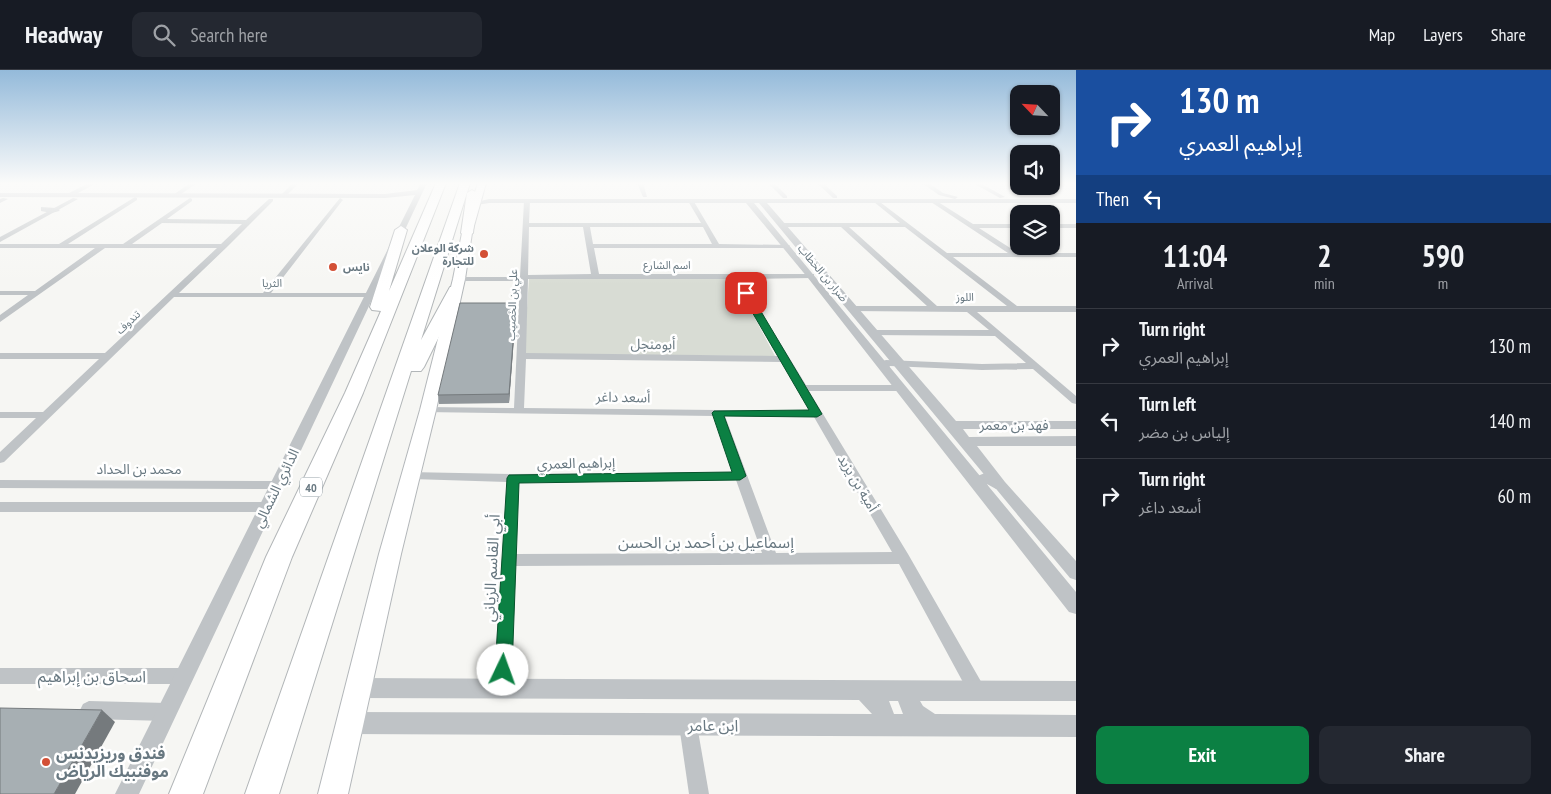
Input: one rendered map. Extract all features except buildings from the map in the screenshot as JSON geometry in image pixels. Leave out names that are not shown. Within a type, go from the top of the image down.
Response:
[{"type":"highway","name":"40","points":[[186,794],[279,557],[354,393],[427,217]]},
{"type":"highway","points":[[262,794],[379,438],[469,217]]},
{"type":"highway","points":[[354,393],[365,343],[401,230]]},
{"type":"highway","points":[[379,438],[457,284]]},
{"type":"highway","points":[[275,794],[313,640]]},
{"type":"main road","points":[[332,794],[428,410],[472,217]]},
{"type":"street","points":[[0,233],[31,217]]},
{"type":"street","points":[[0,240],[43,217]]},
{"type":"street","points":[[62,246],[107,217]]},
{"type":"street","points":[[125,246],[166,217]]},
{"type":"street","name":"تندوف","points":[[0,459],[254,217]]},
{"type":"street","points":[[266,294],[327,217]]},
{"type":"street","name":"الدائري الشمالي","points":[[127,794],[407,217]]},
{"type":"street","name":"علي بن الخصيب","points":[[520,411],[526,217]]},
{"type":"street","points":[[701,217],[717,246]]},
{"type":"street","name":"ضرار بن الخطاب","points":[[766,217],[786,246],[866,347],[1076,606]]},
{"type":"street","name":"ضرار بن الخطاب","points":[[772,217],[782,225],[854,309],[898,364],[952,425],[1000,486],[1076,572]]},
{"type":"street","points":[[896,217],[1014,308]]},
{"type":"street","points":[[959,217],[1010,250]]},
{"type":"street","points":[[160,221],[249,222]]},
{"type":"street","points":[[526,225],[706,225]]},
{"type":"street","points":[[586,225],[595,276]]},
{"type":"street","points":[[782,225],[906,225]]},
{"type":"street","points":[[843,225],[935,309]]},
{"type":"street","points":[[972,226],[1010,226]]},
{"type":"street","points":[[1060,226],[1076,226]]},
{"type":"street","points":[[0,246],[225,246]]},
{"type":"street","points":[[0,319],[103,246]]},
{"type":"street","points":[[590,246],[786,246]]},
{"type":"street","points":[[944,255],[1010,254]]},
{"type":"street","points":[[1060,255],[1076,255]]},
{"type":"street","name":"اسم الشارع","points":[[457,284],[524,278],[595,276],[811,276]]},
{"type":"street","name":"أمية بن يزيد","points":[[736,276],[903,558],[977,691]]},
{"type":"street","points":[[0,293],[37,293]]},
{"type":"street","name":"الثريا","points":[[173,294],[370,294]]},
{"type":"street","points":[[968,308],[1076,401]]},
{"type":"street","name":"اللوز","points":[[854,309],[1076,309]]},
{"type":"street","points":[[874,333],[996,334]]},
{"type":"street","name":"ضرار بن الخطاب","points":[[866,347],[882,357],[889,357],[885,346]]},
{"type":"street","points":[[0,356],[108,356]]},
{"type":"street","name":"أبومنجل","points":[[521,356],[784,359]]},
{"type":"street","points":[[884,368],[886,363],[1036,366]]},
{"type":"street","points":[[802,388],[900,388]]},
{"type":"street","name":"أسعد داغر","points":[[428,410],[817,414]]},
{"type":"street","points":[[718,413],[771,559]]},
{"type":"street","points":[[0,415],[46,415]]},
{"type":"street","name":"فهد بن معمر","points":[[952,425],[1076,425]]},
{"type":"street","points":[[969,425],[968,433],[983,441]]},
{"type":"street","name":"فهد بن معمر","points":[[969,447],[983,441],[1076,441]]},
{"type":"street","name":"ضرار بن الخطاب","points":[[954,454],[966,465],[980,467],[969,447]]},
{"type":"street","name":"إبراهيم العمري","points":[[412,475],[513,478],[740,476]]},
{"type":"street","points":[[984,492],[979,480],[985,477],[1000,486]]},
{"type":"street","name":"أبي القاسم الزياني","points":[[502,689],[513,478]]},
{"type":"street","name":"محمد بن الحداد","points":[[0,484],[278,484]]},
{"type":"street","points":[[0,507],[266,507]]},
{"type":"street","name":"إسماعيل بن أحمد بن الحسن","points":[[509,560],[903,558]]},
{"type":"street","name":"اسحاق بن إبراهيم","points":[[0,676],[184,676]]},
{"type":"street","points":[[358,688],[1076,691]]},
{"type":"street","points":[[856,689],[872,695],[883,710],[880,723],[870,726]]},
{"type":"street","points":[[922,690],[917,690],[910,694],[909,699],[912,709],[926,723],[938,726]]},
{"type":"street","points":[[69,710],[167,712]]},
{"type":"street","name":"ابن عامر","points":[[349,723],[1076,726]]},
{"type":"street","points":[[688,725],[699,794]]},
{"type":"shaded area","points":[[529,278],[734,279],[775,356],[524,354]]},
{"type":"place","name":"شركة الوعلان للتجارة","points":[[484,254]]},
{"type":"place","name":"نايس","points":[[333,267]]},
{"type":"place","name":"فندق وريزيدنس موفنبيك الرياض","points":[[46,762]]},
{"type":"route","points":[[503,670],[513,478],[740,476],[718,413],[817,414],[746,293]]}]
